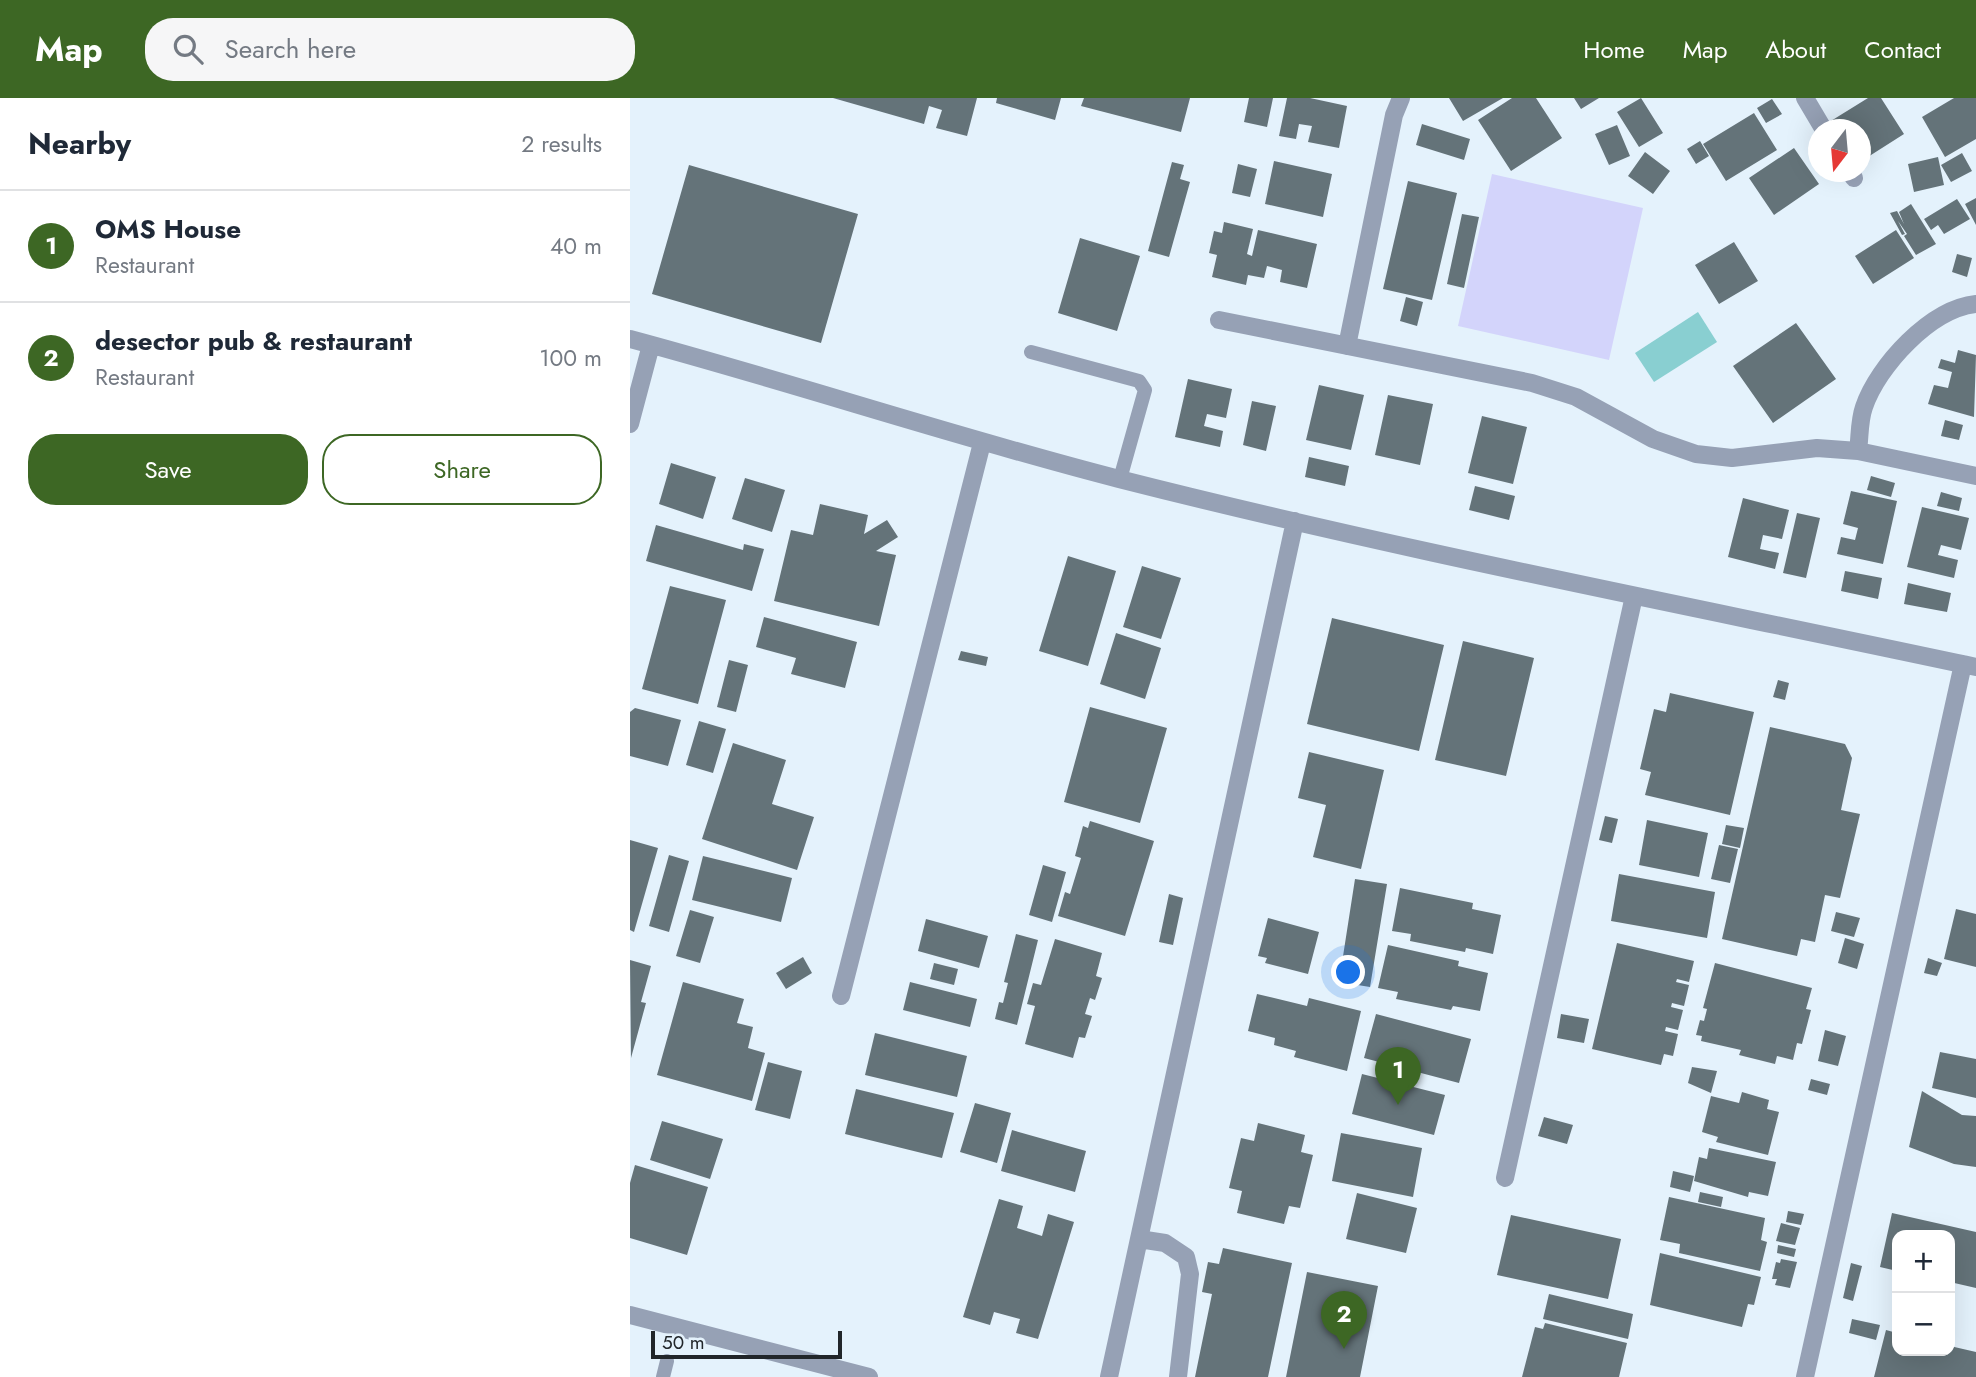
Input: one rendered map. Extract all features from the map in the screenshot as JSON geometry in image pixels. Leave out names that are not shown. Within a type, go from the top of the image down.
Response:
[{"type":"street","points":[[1347,346],[1394,115],[1401,98]]},
{"type":"street","points":[[1805,98],[1817,119]]},
{"type":"street","points":[[1858,451],[1863,409],[1881,372],[1908,343],[1943,315],[1976,304]]},
{"type":"street","points":[[1219,320],[1532,383],[1576,397],[1653,439],[1696,454],[1732,458],[1817,449],[1858,451],[1976,476]]},
{"type":"street","points":[[630,339],[982,443],[1121,479],[1295,521],[1634,596],[1969,665],[1805,1377]]},
{"type":"street","points":[[630,424],[651,345]]},
{"type":"street","points":[[841,996],[982,443]]},
{"type":"street","points":[[1109,1377],[1295,521]]},
{"type":"street","points":[[1505,1178],[1634,596]]},
{"type":"street","points":[[1139,1239],[1166,1243],[1186,1257],[1190,1274],[1178,1377]]},
{"type":"street","points":[[630,1315],[869,1377]]},
{"type":"lane","points":[[1031,352],[1139,380],[1145,390],[1121,479]]},
{"type":"lane","points":[[663,1377],[667,1361]]},
{"type":"shaded area","points":[[1492,174],[1643,208],[1609,360],[1458,326]]},
{"type":"shaded area","points":[[1698,312],[1717,342],[1654,382],[1635,353]]},
{"type":"building","points":[[833,98],[977,98],[967,136],[936,128],[942,110],[929,106],[924,124]]},
{"type":"building","points":[[997,98],[1061,98],[1055,120],[996,103]]},
{"type":"building","points":[[1084,98],[1190,98],[1181,132],[1081,106]]},
{"type":"building","points":[[1249,98],[1273,98],[1267,127],[1244,122]]},
{"type":"building","points":[[1287,98],[1310,98],[1347,106],[1339,148],[1308,142],[1312,126],[1299,124],[1296,139],[1279,136]]},
{"type":"building","points":[[1449,98],[1503,98],[1463,121]]},
{"type":"building","points":[[1512,98],[1536,98],[1562,138],[1511,171],[1478,120]]},
{"type":"building","points":[[1574,98],[1599,98],[1581,109]]},
{"type":"building","points":[[1641,98],[1663,133],[1639,147],[1617,112]]},
{"type":"building","points":[[1868,98],[1881,98],[1904,134],[1871,155],[1871,119],[1834,119]]},
{"type":"building","points":[[1954,98],[1976,98],[1976,139],[1945,157],[1922,117]]},
{"type":"building","points":[[1772,99],[1782,114],[1766,123],[1757,108]]},
{"type":"building","points":[[1754,113],[1777,150],[1726,181],[1703,144]]},
{"type":"building","points":[[1422,124],[1470,139],[1464,160],[1416,145]]},
{"type":"building","points":[[1617,125],[1630,156],[1609,165],[1595,134]]},
{"type":"building","points":[[1700,141],[1709,156],[1696,164],[1687,149]]},
{"type":"building","points":[[1794,148],[1808,168],[1808,182],[1819,184],[1774,215],[1749,178]]},
{"type":"building","points":[[1645,152],[1670,171],[1653,194],[1628,176]]},
{"type":"building","points":[[1962,153],[1972,171],[1951,182],[1941,165]]},
{"type":"building","points":[[1938,157],[1944,185],[1914,192],[1908,164]]},
{"type":"building","points":[[1274,161],[1332,174],[1323,217],[1265,204]]},
{"type":"building","points":[[1172,162],[1184,165],[1180,179],[1190,182],[1169,257],[1148,251]]},
{"type":"building","points":[[1238,164],[1257,169],[1250,197],[1232,193]]},
{"type":"building","points":[[689,165],[858,214],[821,343],[652,294]]},
{"type":"building","points":[[1408,181],[1457,193],[1432,300],[1383,289]]},
{"type":"building","points":[[1976,198],[1976,225],[1965,204]]},
{"type":"building","points":[[1957,199],[1970,219],[1944,234],[1938,225],[1931,230],[1924,219]]},
{"type":"building","points":[[1911,204],[1936,244],[1916,255],[1904,236],[1907,234],[1898,221],[1905,234],[1902,235],[1890,213],[1897,211],[1904,224],[1899,212]]},
{"type":"building","points":[[1462,214],[1479,217],[1464,288],[1447,284]]},
{"type":"building","points":[[1224,222],[1253,229],[1247,254],[1252,256],[1258,230],[1317,244],[1307,288],[1280,282],[1282,270],[1267,266],[1264,278],[1248,275],[1246,285],[1212,277],[1217,255],[1209,253],[1214,231],[1222,233]]},
{"type":"building","points":[[1896,230],[1914,258],[1873,284],[1855,256]]},
{"type":"building","points":[[1080,238],[1140,256],[1117,331],[1058,313]]},
{"type":"building","points":[[1734,242],[1758,281],[1719,304],[1695,265]]},
{"type":"building","points":[[1957,254],[1972,258],[1967,277],[1952,272]]},
{"type":"building","points":[[1406,297],[1423,302],[1417,326],[1400,321]]},
{"type":"building","points":[[1796,323],[1836,379],[1773,423],[1733,366]]},
{"type":"building","points":[[1958,350],[1976,355],[1974,417],[1928,404],[1934,385],[1948,388],[1952,372],[1938,368],[1941,359],[1955,363]]},
{"type":"building","points":[[1188,379],[1232,389],[1226,418],[1207,414],[1204,426],[1223,431],[1220,447],[1175,437]]},
{"type":"building","points":[[1319,385],[1364,395],[1351,450],[1306,440]]},
{"type":"building","points":[[1388,395],[1433,404],[1420,465],[1375,455]]},
{"type":"building","points":[[1252,401],[1276,406],[1266,451],[1243,445]]},
{"type":"building","points":[[1482,416],[1527,427],[1513,484],[1468,473]]},
{"type":"building","points":[[1945,420],[1963,425],[1959,440],[1941,436]]},
{"type":"building","points":[[1309,457],[1349,466],[1345,486],[1305,477]]},
{"type":"building","points":[[671,463],[716,477],[703,519],[659,504]]},
{"type":"building","points":[[1871,476],[1895,483],[1891,497],[1867,490]]},
{"type":"building","points":[[745,478],[785,490],[772,532],[732,519]]},
{"type":"building","points":[[1475,486],[1515,496],[1509,520],[1469,510]]},
{"type":"building","points":[[1851,491],[1897,501],[1883,564],[1837,554],[1841,537],[1855,540],[1858,528],[1843,524]]},
{"type":"building","points":[[1941,492],[1962,498],[1959,511],[1937,506]]},
{"type":"building","points":[[1743,498],[1789,510],[1782,539],[1763,535],[1760,549],[1779,553],[1775,569],[1728,557]]},
{"type":"building","points":[[820,504],[868,515],[864,534],[887,520],[898,537],[876,551],[896,555],[879,626],[774,601],[791,530],[813,535]]},
{"type":"building","points":[[1922,507],[1969,518],[1961,550],[1941,545],[1938,555],[1958,560],[1954,578],[1907,567]]},
{"type":"building","points":[[1797,513],[1820,518],[1806,578],[1783,573]]},
{"type":"building","points":[[656,525],[743,550],[744,544],[764,549],[752,591],[646,561]]},
{"type":"building","points":[[1068,556],[1116,571],[1088,666],[1039,651]]},
{"type":"building","points":[[1142,566],[1181,578],[1161,639],[1123,627]]},
{"type":"building","points":[[1845,571],[1882,578],[1878,599],[1841,591]]},
{"type":"building","points":[[1908,583],[1951,593],[1947,612],[1904,604]]},
{"type":"building","points":[[670,586],[726,600],[698,704],[642,689]]},
{"type":"building","points":[[764,617],[857,642],[845,688],[791,674],[796,658],[756,647]]},
{"type":"building","points":[[1332,618],[1444,645],[1419,751],[1307,724]]},
{"type":"building","points":[[1116,633],[1161,648],[1145,699],[1100,684]]},
{"type":"building","points":[[1463,641],[1534,658],[1506,776],[1435,760]]},
{"type":"building","points":[[961,651],[988,657],[986,666],[958,660]]},
{"type":"building","points":[[729,660],[748,665],[736,712],[717,707]]},
{"type":"building","points":[[1778,680],[1789,683],[1785,700],[1773,697]]},
{"type":"building","points":[[1670,693],[1754,712],[1730,815],[1645,795],[1651,772],[1640,769],[1654,709],[1666,712]]},
{"type":"building","points":[[1090,707],[1167,728],[1140,823],[1064,802]]},
{"type":"building","points":[[635,708],[681,720],[668,766],[630,756],[630,712]]},
{"type":"building","points":[[699,721],[726,729],[713,773],[686,765]]},
{"type":"building","points":[[1770,727],[1845,744],[1852,758],[1841,810],[1860,814],[1840,898],[1825,895],[1815,942],[1801,939],[1797,956],[1722,939]]},
{"type":"building","points":[[733,743],[786,760],[772,804],[814,817],[797,870],[702,839]]},
{"type":"building","points":[[1309,752],[1384,770],[1361,869],[1313,857],[1326,805],[1298,798]]},
{"type":"building","points":[[1605,816],[1618,819],[1612,843],[1599,840]]},
{"type":"building","points":[[1647,820],[1708,833],[1699,877],[1639,865]]},
{"type":"building","points":[[1090,821],[1154,841],[1125,936],[1058,916],[1065,892],[1070,894],[1081,858],[1075,856],[1083,826],[1088,828]]},
{"type":"building","points":[[1726,825],[1744,828],[1740,848],[1722,844]]},
{"type":"building","points":[[630,840],[658,848],[634,932],[630,930]]},
{"type":"building","points":[[1719,845],[1738,849],[1730,883],[1711,879]]},
{"type":"building","points":[[669,855],[689,861],[669,932],[649,926]]},
{"type":"building","points":[[703,856],[792,878],[781,922],[692,900]]},
{"type":"building","points":[[1043,865],[1066,872],[1052,922],[1029,915]]},
{"type":"building","points":[[1619,874],[1715,892],[1707,938],[1611,921]]},
{"type":"building","points":[[1355,879],[1387,884],[1370,987],[1339,982]]},
{"type":"building","points":[[1400,888],[1473,903],[1472,909],[1501,915],[1493,954],[1466,948],[1465,952],[1410,941],[1411,934],[1392,931]]},
{"type":"building","points":[[1169,894],[1183,898],[1173,945],[1159,942]]},
{"type":"building","points":[[1956,909],[1976,914],[1976,967],[1944,959]]},
{"type":"building","points":[[690,910],[714,917],[700,963],[676,956]]},
{"type":"building","points":[[1836,912],[1860,918],[1854,937],[1831,931]]},
{"type":"building","points":[[1268,918],[1319,932],[1308,974],[1265,963],[1267,958],[1258,956]]},
{"type":"building","points":[[926,919],[988,936],[979,968],[918,951]]},
{"type":"building","points":[[1016,934],[1038,940],[1017,1025],[995,1019],[1008,983],[1004,982]]},
{"type":"building","points":[[1845,938],[1864,944],[1857,969],[1838,963]]},
{"type":"building","points":[[1055,939],[1102,953],[1096,976],[1102,978],[1095,1000],[1090,998],[1085,1014],[1092,1016],[1085,1038],[1079,1037],[1073,1058],[1025,1044],[1035,1006],[1027,1004],[1033,983],[1041,985]]},
{"type":"building","points":[[1617,943],[1694,961],[1689,982],[1677,979],[1676,982],[1689,985],[1684,1006],[1672,1003],[1671,1007],[1683,1010],[1678,1030],[1666,1027],[1665,1031],[1678,1034],[1673,1056],[1664,1054],[1661,1065],[1592,1049]]},
{"type":"building","points":[[1388,945],[1459,961],[1458,966],[1488,973],[1480,1011],[1453,1006],[1451,1010],[1396,999],[1398,992],[1378,988]]},
{"type":"building","points":[[803,957],[812,973],[786,989],[776,973]]},
{"type":"building","points":[[1928,958],[1942,963],[1937,976],[1924,973]]},
{"type":"building","points":[[630,960],[651,966],[641,1002],[646,1003],[631,1058]]},
{"type":"building","points":[[934,963],[958,969],[954,985],[930,979]]},
{"type":"building","points":[[1715,963],[1812,988],[1806,1009],[1811,1010],[1802,1044],[1797,1043],[1793,1060],[1777,1056],[1775,1064],[1739,1055],[1741,1050],[1701,1041],[1702,1036],[1696,1035],[1700,1020],[1704,1021],[1707,1009],[1703,1008]]},
{"type":"building","points":[[683,982],[744,999],[737,1023],[753,1027],[748,1048],[765,1053],[752,1101],[657,1075]]},
{"type":"building","points":[[910,982],[977,999],[970,1027],[903,1010]]},
{"type":"building","points":[[1257,994],[1307,1006],[1309,998],[1361,1011],[1347,1071],[1294,1057],[1296,1051],[1274,1045],[1275,1038],[1248,1031]]},
{"type":"building","points":[[1376,1014],[1471,1039],[1459,1083],[1364,1058]]},
{"type":"building","points":[[1561,1014],[1589,1019],[1584,1043],[1557,1038]]},
{"type":"building","points":[[1825,1030],[1846,1036],[1838,1066],[1818,1061]]},
{"type":"building","points":[[875,1033],[967,1056],[957,1097],[865,1075]]},
{"type":"building","points":[[1940,1052],[1976,1059],[1976,1098],[1932,1088]]},
{"type":"building","points":[[768,1062],[802,1071],[790,1119],[755,1110]]},
{"type":"building","points":[[1692,1067],[1717,1071],[1711,1093],[1688,1083]]},
{"type":"building","points":[[1362,1074],[1445,1095],[1434,1135],[1352,1114]]},
{"type":"building","points":[[1811,1079],[1830,1084],[1827,1095],[1808,1090]]},
{"type":"building","points":[[856,1089],[954,1113],[942,1158],[845,1134]]},
{"type":"building","points":[[1922,1091],[1962,1115],[1976,1116],[1976,1167],[1954,1164],[1909,1147]]},
{"type":"building","points":[[1742,1092],[1769,1100],[1767,1109],[1779,1112],[1768,1155],[1716,1142],[1718,1137],[1702,1132],[1711,1096],[1739,1103]]},
{"type":"building","points":[[975,1103],[1011,1113],[997,1163],[960,1152]]},
{"type":"building","points":[[1544,1117],[1573,1125],[1567,1144],[1538,1136]]},
{"type":"building","points":[[662,1121],[723,1139],[710,1179],[650,1160]]},
{"type":"building","points":[[1258,1123],[1305,1135],[1301,1152],[1313,1155],[1300,1208],[1289,1206],[1284,1224],[1237,1213],[1242,1191],[1229,1188],[1241,1138],[1254,1141]]},
{"type":"building","points":[[1012,1130],[1086,1151],[1075,1192],[1001,1171]]},
{"type":"building","points":[[1341,1133],[1422,1148],[1413,1197],[1332,1181]]},
{"type":"building","points":[[1709,1148],[1776,1162],[1768,1196],[1749,1192],[1748,1197],[1694,1181],[1699,1157],[1707,1159]]},
{"type":"building","points":[[635,1165],[708,1187],[687,1255],[630,1238],[630,1183]]},
{"type":"building","points":[[1673,1171],[1694,1176],[1690,1192],[1670,1187]]},
{"type":"building","points":[[1700,1192],[1723,1197],[1721,1207],[1698,1202]]},
{"type":"building","points":[[1357,1193],[1417,1208],[1406,1253],[1346,1239]]},
{"type":"building","points":[[1669,1197],[1765,1218],[1761,1240],[1767,1242],[1760,1271],[1679,1253],[1680,1244],[1660,1240]]},
{"type":"building","points":[[999,1199],[1023,1206],[1017,1228],[1042,1236],[1048,1214],[1074,1222],[1038,1339],[1016,1333],[1020,1319],[994,1312],[990,1325],[963,1317]]},
{"type":"building","points":[[1788,1211],[1804,1214],[1801,1225],[1786,1222]]},
{"type":"building","points":[[1892,1213],[1976,1232],[1976,1288],[1955,1283],[1955,1230],[1892,1230],[1892,1270],[1880,1267]]},
{"type":"building","points":[[1511,1215],[1621,1239],[1608,1299],[1497,1275]]},
{"type":"building","points":[[1781,1223],[1800,1228],[1795,1245],[1776,1241]]},
{"type":"building","points":[[1778,1245],[1796,1249],[1794,1257],[1777,1253]]},
{"type":"building","points":[[1223,1248],[1292,1263],[1268,1377],[1195,1377],[1212,1294],[1202,1292],[1208,1262],[1219,1264]]},
{"type":"building","points":[[1660,1253],[1761,1277],[1754,1305],[1748,1304],[1742,1327],[1650,1305]]},
{"type":"building","points":[[1781,1259],[1797,1262],[1790,1288],[1775,1285],[1777,1279],[1772,1279],[1776,1262],[1780,1263]]},
{"type":"building","points":[[1851,1263],[1862,1266],[1853,1301],[1843,1298]]},
{"type":"building","points":[[1307,1272],[1378,1286],[1360,1377],[1286,1377]]},
{"type":"building","points":[[1549,1294],[1633,1314],[1628,1339],[1543,1319]]},
{"type":"building","points":[[1852,1319],[1880,1325],[1876,1340],[1849,1333]]},
{"type":"building","points":[[1545,1323],[1627,1343],[1619,1377],[1522,1377],[1535,1327],[1543,1329]]},
{"type":"building","points":[[1886,1330],[1892,1332],[1892,1356],[1955,1356],[1955,1347],[1976,1352],[1976,1377],[1874,1377]]},
{"type":"place","name":"OMS House","points":[[1398,1105]]},
{"type":"place","name":"desector pub & restaurant","points":[[1344,1349]]}]
